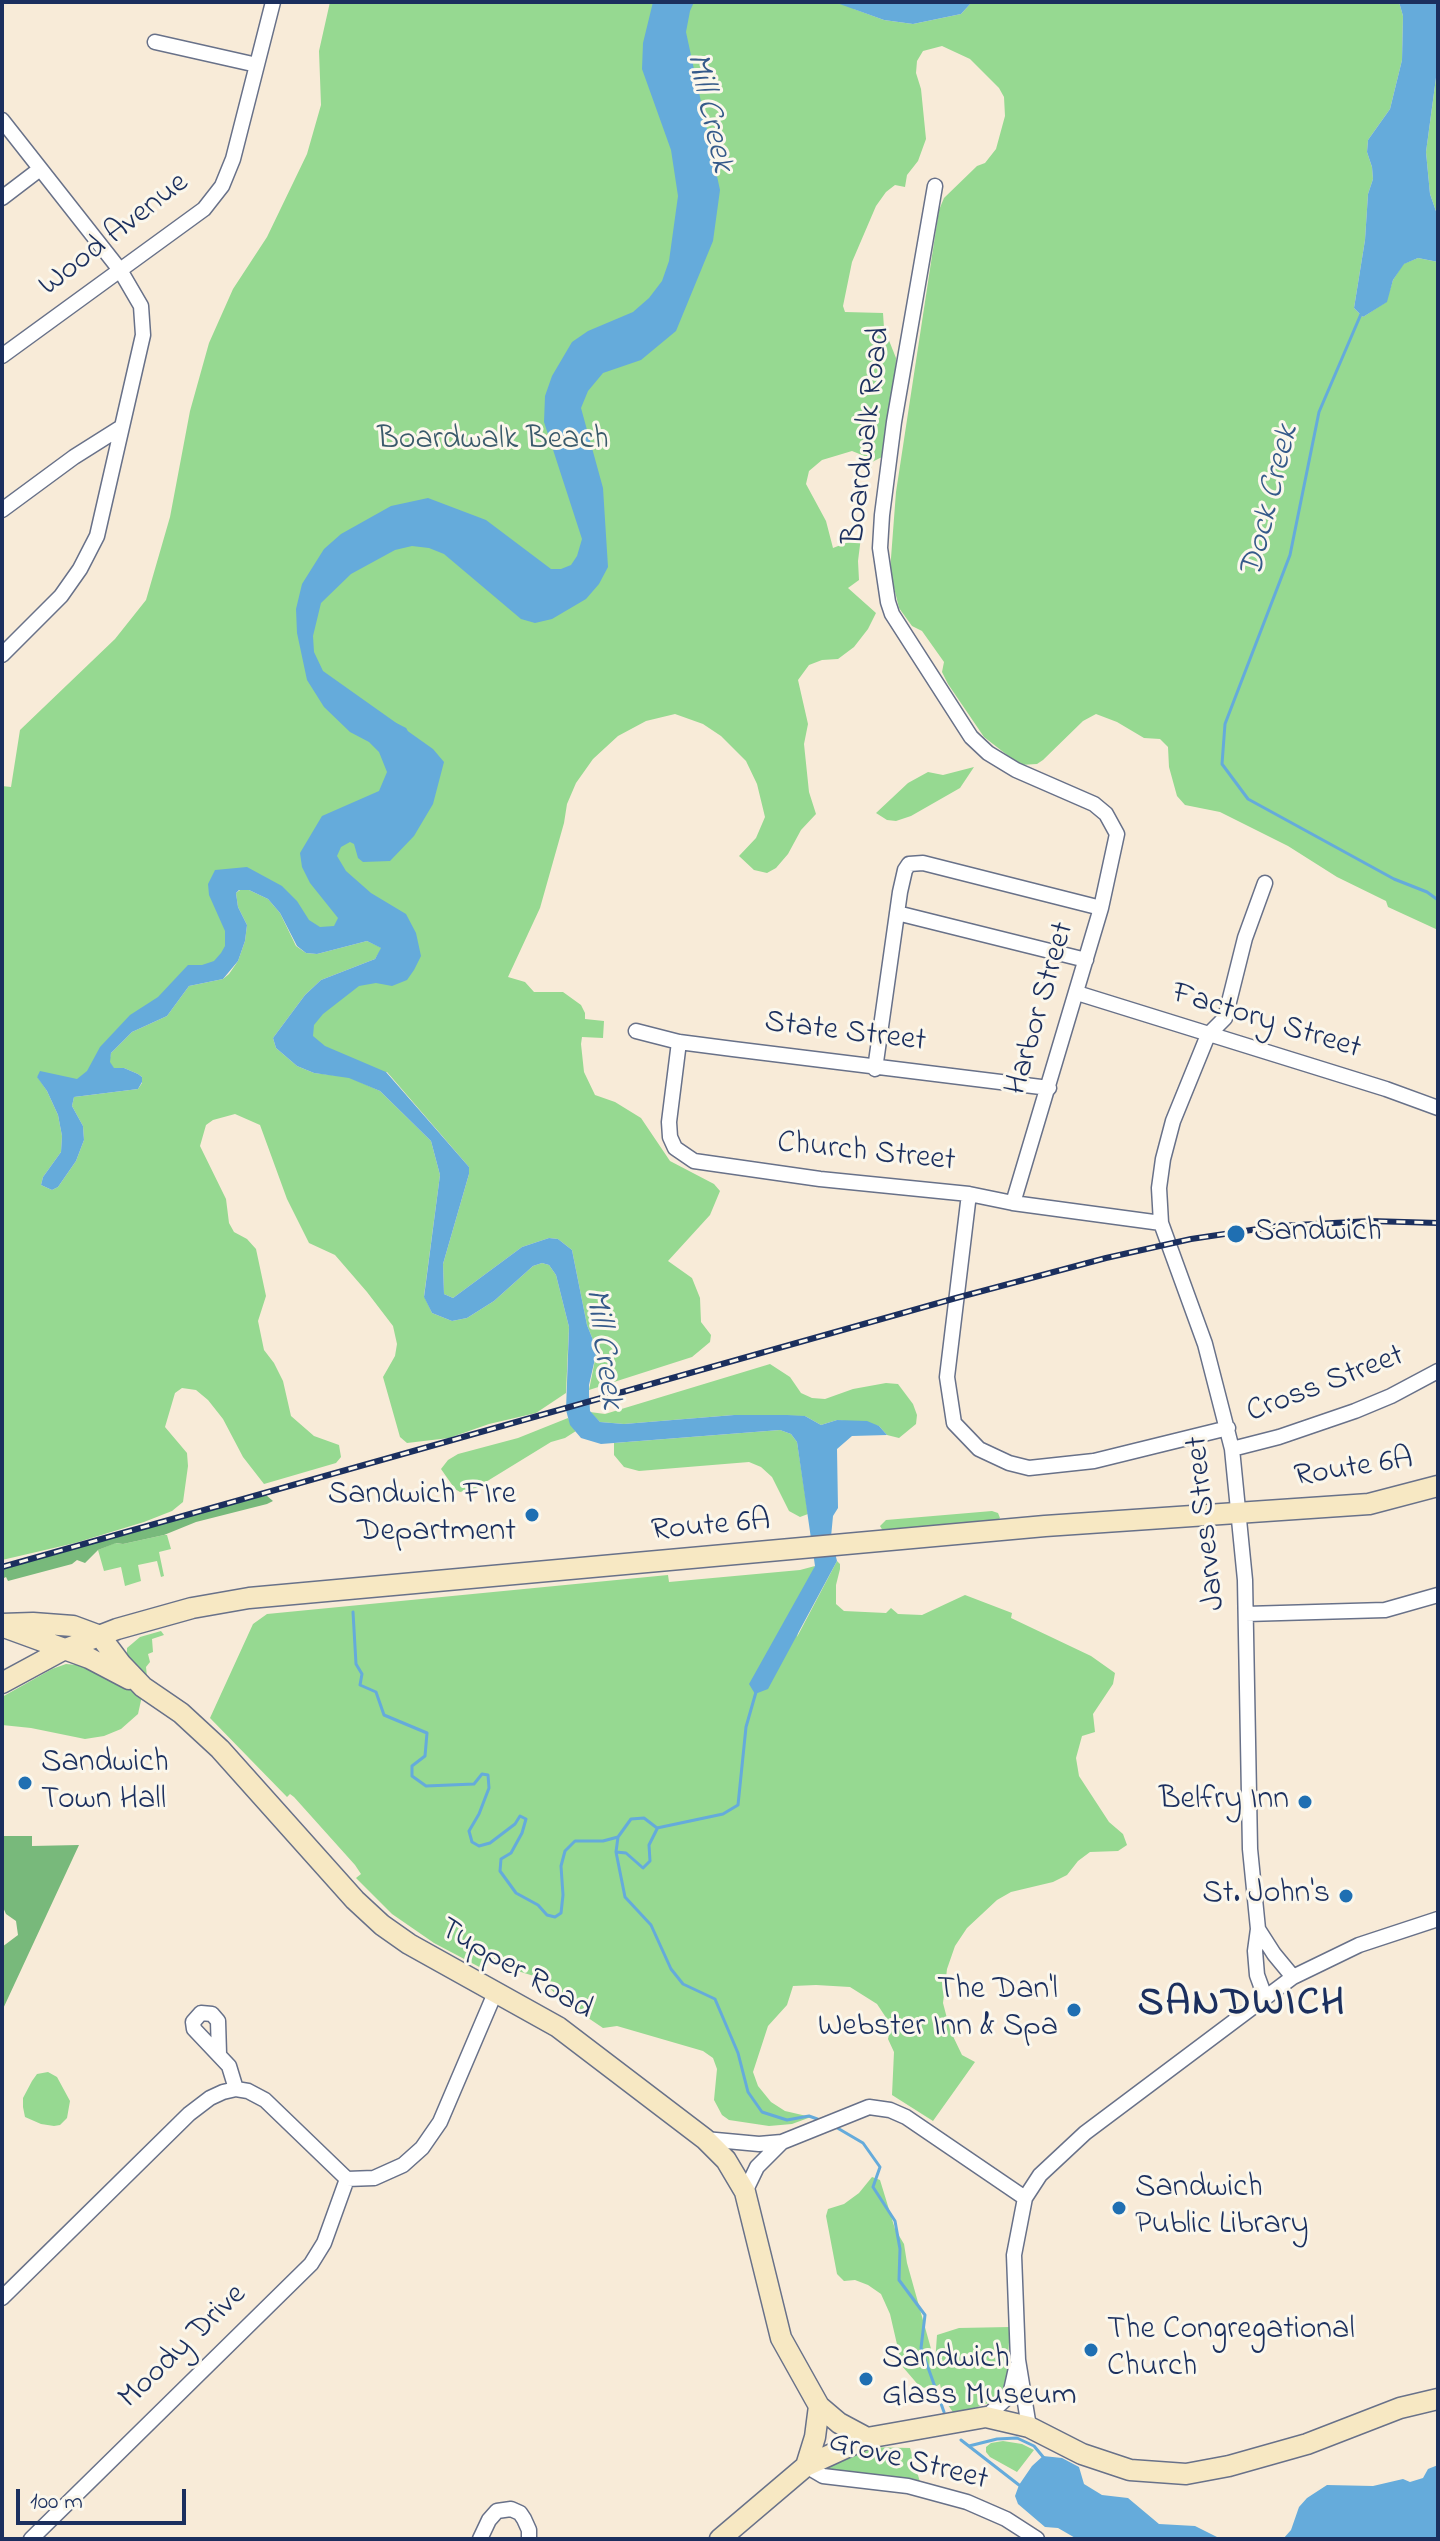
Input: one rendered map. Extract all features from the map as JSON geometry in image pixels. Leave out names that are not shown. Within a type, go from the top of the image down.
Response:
[{"type":"main road","name":"Route 6A","points":[[2,1683],[63,1650],[100,1636],[192,1608],[266,1595],[801,1550],[1033,1527],[1369,1504],[1438,1486]]},
{"type":"main road","points":[[2,1625],[33,1623],[73,1626],[100,1636]]},
{"type":"main road","points":[[2,1625],[89,1658],[143,1687]]},
{"type":"main road","name":"Tupper Road","points":[[100,1636],[143,1687],[206,1734],[355,1900],[382,1925],[409,1944],[546,2019],[583,2043],[705,2139],[726,2160],[745,2192],[781,2338],[819,2406],[839,2423],[867,2438]]},
{"type":"main road","points":[[720,2539],[806,2466],[867,2438],[986,2417],[1029,2427],[1082,2454],[1130,2470],[1186,2474],[1229,2466],[1307,2444],[1400,2408],[1438,2399]]},
{"type":"main road","points":[[806,2466],[815,2437],[819,2406]]},
{"type":"street","name":"Wood Avenue","points":[[2,356],[204,209],[222,186],[233,159],[273,2]]},
{"type":"street","points":[[155,42],[257,65]]},
{"type":"street","points":[[2,120],[120,270],[141,306],[143,335],[97,536],[80,569],[61,596],[2,655]]},
{"type":"street","points":[[2,198],[40,169]]},
{"type":"street","name":"Boardwalk Road","points":[[935,186],[894,422],[882,515],[880,548],[888,602],[892,614],[971,737],[988,753],[1016,770],[1094,804],[1116,828]]},
{"type":"street","points":[[2,510],[74,457],[120,428]]},
{"type":"street","name":"Harbor Street","points":[[1013,1203],[1101,908],[1117,842],[1116,828]]},
{"type":"street","points":[[875,1069],[897,913],[905,870],[909,864],[916,862],[1101,908]]},
{"type":"street","name":"Jarves Street","points":[[1265,883],[1245,938],[1225,1018],[1208,1035],[1167,1139],[1159,1188],[1161,1223],[1205,1344],[1232,1449],[1240,1512],[1246,1614],[1250,1849],[1258,1929],[1255,1951],[1257,1975],[1265,1997]]},
{"type":"street","points":[[897,913],[1086,960]]},
{"type":"street","name":"Factory Street","points":[[1077,993],[1438,1108]]},
{"type":"street","name":"State Street","points":[[636,1031],[679,1042],[875,1069],[962,1075],[1049,1088]]},
{"type":"street","name":"Church Street","points":[[679,1042],[669,1122],[675,1148],[694,1161],[969,1194],[1161,1223]]},
{"type":"street","points":[[969,1194],[947,1377],[954,1423],[979,1449],[1009,1463],[1029,1468],[1094,1461],[1228,1428]]},
{"type":"street","name":"Cross Street","points":[[1232,1449],[1279,1437],[1355,1411],[1438,1371]]},
{"type":"street","points":[[1246,1614],[1385,1610],[1438,1595]]},
{"type":"street","points":[[1029,2427],[1018,2360],[1014,2255],[1025,2198],[1040,2175],[1065,2149],[1293,1977],[1359,1945],[1438,1919]]},
{"type":"street","name":"Jarves Street","points":[[1258,1929],[1293,1977]]},
{"type":"street","points":[[2,2298],[189,2114],[210,2098],[236,2089],[257,2094],[265,2100],[347,2179],[374,2178],[391,2173],[422,2148],[444,2112],[495,1993]]},
{"type":"street","points":[[219,2054],[233,2074],[236,2089]]},
{"type":"street","points":[[705,2139],[759,2144],[782,2142],[869,2107],[890,2110],[906,2117],[1025,2198]]},
{"type":"street","points":[[745,2192],[757,2167],[782,2142]]},
{"type":"street","name":"Moody Drive","points":[[31,2539],[311,2264],[324,2243],[347,2179]]},
{"type":"street","points":[[986,2417],[1010,2395],[1018,2360]]},
{"type":"street","name":"Grove Street","points":[[806,2466],[823,2476],[908,2486],[967,2502],[993,2513],[1037,2539]]},
{"type":"street","points":[[480,2539],[497,2511],[511,2509],[524,2519],[529,2539]]},
{"type":"green space","name":"Boardwalk Beach","points":[[330,2],[857,2],[854,9],[884,20],[913,24],[961,14],[972,2],[1399,2],[1403,16],[1402,60],[1390,109],[1368,140],[1367,152],[1373,179],[1368,194],[1365,240],[1354,308],[1363,317],[1386,302],[1393,280],[1403,264],[1418,258],[1438,262],[1438,930],[1388,907],[1386,901],[1220,812],[1185,805],[1177,796],[1169,767],[1168,747],[1160,739],[1144,738],[1117,722],[1096,714],[1083,721],[1043,760],[1037,764],[1020,765],[984,737],[948,684],[942,672],[944,662],[922,631],[912,626],[899,608],[890,571],[896,492],[939,210],[944,198],[977,166],[985,163],[996,149],[1005,116],[1004,97],[999,88],[970,59],[942,46],[923,51],[917,61],[916,73],[921,89],[926,139],[918,161],[907,175],[905,187],[895,185],[876,206],[852,262],[843,306],[845,312],[883,313],[884,328],[896,358],[895,395],[882,457],[872,462],[870,475],[862,455],[852,451],[822,460],[809,471],[806,484],[826,521],[833,548],[861,537],[859,580],[848,588],[876,613],[854,647],[838,659],[809,665],[798,680],[808,724],[804,744],[809,792],[816,814],[801,830],[776,868],[767,873],[754,870],[739,856],[756,838],[765,817],[757,784],[746,761],[721,736],[703,724],[675,714],[646,721],[618,736],[593,759],[576,783],[567,804],[540,908],[508,977],[525,982],[534,992],[563,992],[581,1005],[585,1019],[604,1021],[603,1038],[582,1037],[581,1044],[584,1072],[595,1095],[615,1102],[641,1118],[670,1161],[714,1184],[720,1191],[710,1215],[668,1261],[692,1278],[700,1298],[701,1322],[711,1335],[710,1342],[692,1357],[589,1390],[597,1350],[587,1325],[572,1250],[558,1239],[549,1238],[522,1247],[453,1298],[444,1294],[443,1264],[469,1167],[387,1072],[371,1074],[327,1062],[295,1047],[289,1039],[294,1026],[338,983],[382,964],[394,963],[405,955],[400,940],[359,911],[349,932],[340,941],[330,945],[309,943],[298,935],[278,899],[253,883],[239,879],[230,886],[227,896],[235,927],[236,941],[232,955],[221,968],[195,970],[180,982],[158,1009],[114,1037],[102,1054],[94,1075],[108,1083],[50,1083],[37,1076],[58,1115],[62,1136],[61,1152],[43,1177],[41,1185],[52,1190],[58,1187],[76,1161],[84,1140],[83,1126],[72,1106],[74,1097],[138,1089],[142,1083],[142,1077],[138,1074],[124,1068],[114,1069],[109,1062],[111,1053],[132,1032],[167,1016],[189,986],[223,979],[229,974],[238,961],[247,925],[238,907],[236,893],[249,890],[268,899],[280,913],[296,946],[306,953],[317,954],[367,941],[382,948],[375,959],[321,980],[305,995],[273,1038],[276,1048],[297,1066],[314,1073],[349,1077],[380,1091],[431,1141],[440,1175],[424,1296],[432,1313],[452,1321],[467,1318],[494,1301],[533,1266],[542,1263],[549,1265],[556,1275],[569,1327],[566,1393],[536,1413],[489,1424],[449,1438],[407,1443],[400,1437],[383,1377],[395,1356],[397,1344],[393,1326],[335,1255],[309,1243],[287,1199],[260,1125],[235,1114],[213,1120],[206,1125],[200,1146],[226,1199],[229,1223],[234,1232],[247,1239],[256,1249],[266,1296],[258,1321],[264,1350],[283,1381],[291,1416],[314,1436],[339,1445],[341,1457],[336,1463],[264,1484],[243,1457],[223,1419],[208,1400],[196,1390],[182,1388],[175,1393],[165,1427],[187,1453],[183,1502],[172,1511],[144,1522],[75,1543],[2,1560],[2,786],[11,787],[20,730],[115,639],[146,600],[170,517],[190,411],[209,343],[233,289],[267,237],[307,154],[321,105],[319,51]]},
{"type":"green space","points":[[1438,63],[1438,217],[1430,194],[1426,152]]},
{"type":"green space","points":[[974,767],[960,788],[911,816],[896,821],[887,820],[876,813],[908,783],[928,772],[943,775]]},
{"type":"green space","points":[[770,1364],[790,1377],[801,1393],[812,1398],[825,1399],[853,1389],[898,1384],[913,1404],[916,1424],[899,1438],[887,1435],[879,1426],[837,1420],[821,1425],[805,1416],[734,1415],[624,1424],[600,1422],[590,1412],[605,1414]]},
{"type":"green space","points":[[568,1418],[576,1431],[551,1442],[476,1488],[460,1492],[441,1469],[458,1454],[518,1438]]},
{"type":"green space","points":[[780,1430],[791,1434],[797,1442],[808,1514],[800,1517],[789,1511],[772,1477],[749,1462],[639,1471],[624,1467],[614,1455],[614,1443]]},
{"type":"green space","points":[[266,1495],[273,1501],[196,1522],[164,1535],[116,1543],[98,1550],[85,1563],[77,1560],[8,1581],[6,1577],[2,1579],[2,1569]]},
{"type":"green space","points":[[998,1513],[1000,1518],[997,1521],[883,1531],[880,1526],[886,1520]]},
{"type":"green space","points":[[167,1535],[171,1549],[159,1552],[164,1576],[161,1577],[157,1561],[138,1565],[141,1581],[125,1586],[121,1567],[104,1571],[98,1550],[115,1543]]},
{"type":"green space","points":[[837,1561],[840,1569],[836,1604],[844,1611],[886,1613],[891,1608],[898,1614],[922,1615],[965,1595],[1012,1613],[1011,1618],[1091,1656],[1115,1673],[1113,1684],[1093,1714],[1095,1732],[1082,1736],[1076,1758],[1079,1776],[1109,1822],[1123,1834],[1127,1845],[1118,1851],[1090,1852],[1067,1875],[1053,1882],[1011,1892],[997,1900],[967,1928],[955,1946],[947,1969],[943,2003],[950,2030],[962,2055],[975,2062],[933,2121],[892,2095],[894,2052],[888,2039],[891,2025],[877,2004],[850,1987],[816,1985],[793,1986],[787,2005],[768,2026],[753,2072],[758,2086],[771,2102],[785,2111],[811,2117],[792,2124],[769,2126],[729,2120],[722,2115],[714,2100],[717,2069],[713,2058],[703,2051],[617,2026],[603,2028],[566,2003],[537,1977],[489,1962],[485,1970],[434,1943],[392,1914],[356,1878],[361,1874],[355,1865],[294,1797],[290,1794],[287,1797],[210,1718],[253,1624],[267,1614],[668,1575],[669,1582],[815,1566],[797,1637]]},
{"type":"green space","points":[[161,1631],[164,1635],[152,1639],[153,1652],[148,1654],[147,1677],[127,1657],[127,1648],[140,1637]]},
{"type":"green space","points":[[66,1664],[88,1666],[129,1686],[142,1696],[138,1714],[121,1729],[85,1739],[2,1725],[2,1697]]},
{"type":"green space","points":[[2,1836],[32,1836],[32,1846],[79,1845],[2,2011],[2,1947],[18,1935],[16,1921],[6,1914],[2,1905]]},
{"type":"green space","points":[[48,2072],[57,2077],[70,2101],[67,2118],[60,2125],[41,2124],[25,2117],[23,2098],[37,2074]]},
{"type":"green space","points":[[872,2177],[880,2180],[895,2229],[904,2244],[935,2363],[937,2335],[959,2328],[1010,2327],[1006,2388],[997,2400],[955,2415],[943,2398],[940,2384],[932,2389],[920,2387],[902,2366],[890,2314],[881,2294],[855,2280],[844,2281],[837,2274],[826,2216],[828,2209],[844,2204],[859,2193]]},
{"type":"green space","points":[[991,2443],[1022,2444],[1034,2450],[1017,2472],[986,2452],[986,2447]]},
{"type":"green space","points":[[866,2447],[910,2448],[920,2482],[824,2472],[823,2466]]},
{"type":"water","points":[[653,2],[694,2],[686,32],[720,190],[713,241],[676,331],[641,360],[603,373],[588,391],[581,408],[603,488],[608,567],[586,599],[552,619],[535,623],[521,619],[444,554],[412,546],[395,550],[351,574],[321,603],[313,636],[314,652],[323,671],[433,749],[444,762],[433,804],[414,836],[390,861],[363,862],[350,842],[341,847],[337,856],[346,871],[371,893],[406,914],[416,933],[421,956],[407,980],[392,986],[376,983],[359,986],[323,1014],[314,1025],[313,1036],[325,1046],[386,1072],[469,1167],[443,1264],[444,1294],[453,1298],[522,1247],[549,1238],[558,1239],[572,1250],[587,1325],[597,1350],[589,1395],[590,1411],[600,1422],[624,1424],[734,1415],[787,1415],[805,1416],[821,1425],[837,1420],[867,1421],[879,1426],[887,1435],[852,1436],[837,1449],[838,1508],[833,1516],[831,1537],[837,1561],[768,1689],[755,1694],[749,1684],[815,1566],[797,1442],[791,1434],[780,1430],[601,1444],[581,1438],[570,1425],[566,1410],[569,1327],[556,1275],[549,1265],[542,1263],[533,1266],[494,1301],[467,1318],[452,1321],[432,1313],[424,1297],[440,1175],[431,1141],[380,1091],[349,1078],[314,1073],[297,1066],[276,1048],[273,1038],[305,995],[321,980],[375,959],[381,948],[367,941],[317,954],[306,953],[297,946],[280,913],[268,899],[249,890],[239,890],[236,893],[238,907],[247,925],[238,961],[223,979],[189,986],[167,1016],[132,1032],[111,1053],[110,1062],[114,1068],[124,1068],[138,1074],[142,1082],[138,1089],[74,1097],[72,1106],[83,1126],[84,1140],[76,1161],[58,1187],[52,1190],[41,1185],[43,1177],[61,1152],[62,1136],[58,1115],[37,1077],[40,1071],[77,1079],[87,1071],[100,1047],[130,1015],[158,997],[188,965],[214,961],[221,953],[225,946],[225,931],[209,895],[208,884],[215,870],[247,867],[282,886],[297,901],[309,920],[320,927],[334,926],[338,918],[310,883],[302,867],[300,853],[322,816],[379,791],[387,772],[379,752],[369,742],[350,732],[324,707],[307,680],[297,633],[296,609],[302,584],[324,549],[341,534],[391,506],[428,498],[486,520],[551,569],[571,565],[577,556],[582,539],[544,422],[545,396],[552,376],[572,342],[588,331],[633,312],[662,281],[669,261],[678,196],[671,150],[642,69],[643,43]]},
{"type":"water","points":[[834,2],[972,2],[961,14],[913,24],[884,20]]},
{"type":"water","points":[[1399,2],[1438,2],[1438,63],[1426,152],[1430,194],[1438,217],[1438,262],[1418,258],[1404,264],[1393,280],[1387,302],[1363,317],[1354,308],[1365,240],[1368,194],[1373,179],[1367,152],[1368,140],[1390,109],[1402,60],[1403,16]]},
{"type":"water","points":[[1043,2456],[1062,2458],[1079,2467],[1084,2484],[1102,2495],[1128,2498],[1159,2524],[1195,2526],[1221,2539],[1077,2539],[1058,2528],[1045,2527],[1018,2504],[1015,2496],[1032,2466]]},
{"type":"water","points":[[1438,2465],[1438,2539],[1283,2539],[1291,2530],[1299,2507],[1327,2485],[1373,2486],[1403,2479],[1410,2482],[1423,2478],[1428,2469]]},
{"type":"waterway","name":"Dock Creek","points":[[1361,314],[1319,412],[1290,555],[1225,724],[1222,764],[1248,799],[1438,900]]},
{"type":"waterway","name":"Mill Creek","points":[[395,724],[407,733]]},
{"type":"waterway","points":[[353,1612],[356,1664],[362,1674],[360,1685],[376,1692],[384,1715],[427,1733],[425,1756],[412,1766],[412,1776],[426,1786],[474,1784],[482,1774],[488,1775],[489,1788],[469,1831],[472,1842],[479,1846],[490,1843],[515,1824],[520,1816],[526,1819],[511,1853],[501,1859],[500,1871],[516,1893],[538,1905],[547,1915],[555,1917],[561,1913],[561,1866],[565,1851],[575,1841],[603,1841],[618,1837]]},
{"type":"waterway","name":"Mill Creek","points":[[756,1692],[746,1727],[738,1805],[723,1814],[657,1828],[644,1818],[631,1819],[618,1837],[616,1852],[625,1897],[651,1925],[671,1969],[683,1984],[715,1999],[738,2053],[748,2092],[762,2112],[787,2120],[809,2116],[820,2120]]},
{"type":"waterway","points":[[616,1852],[626,1853],[643,1868],[650,1861],[649,1845],[657,1829]]},
{"type":"waterway","name":"Mill Creek","points":[[834,2126],[863,2143],[880,2167],[873,2187],[895,2221],[900,2249],[899,2280],[925,2315],[921,2348],[944,2412]]},
{"type":"waterway","points":[[969,2446],[1017,2438],[1034,2446],[1044,2458]]},
{"type":"waterway","points":[[961,2440],[1019,2485]]},
{"type":"railway","points":[[2,1567],[1106,1258],[1191,1239],[1278,1226],[1370,1221],[1438,1223]]},
{"type":"place","name":"Sandwich","points":[[1236,1234]]},
{"type":"place","name":"Sandwich FIre Department","points":[[532,1515]]},
{"type":"place","name":"Sandwich Town Hall","points":[[25,1783]]},
{"type":"place","name":"Belfry Inn","points":[[1305,1802]]},
{"type":"place","name":"St. John's","points":[[1346,1896]]},
{"type":"place","name":"The Dan'l Webster Inn & Spa","points":[[1074,2010]]},
{"type":"place","name":"Sandwich Public Library","points":[[1119,2208]]},
{"type":"place","name":"The Congregational Church","points":[[1091,2350]]},
{"type":"place","name":"Sandwich Glass Museum","points":[[866,2379]]},
{"type":"district","name":"SANDWICH","points":[[1242,2006]]}]
